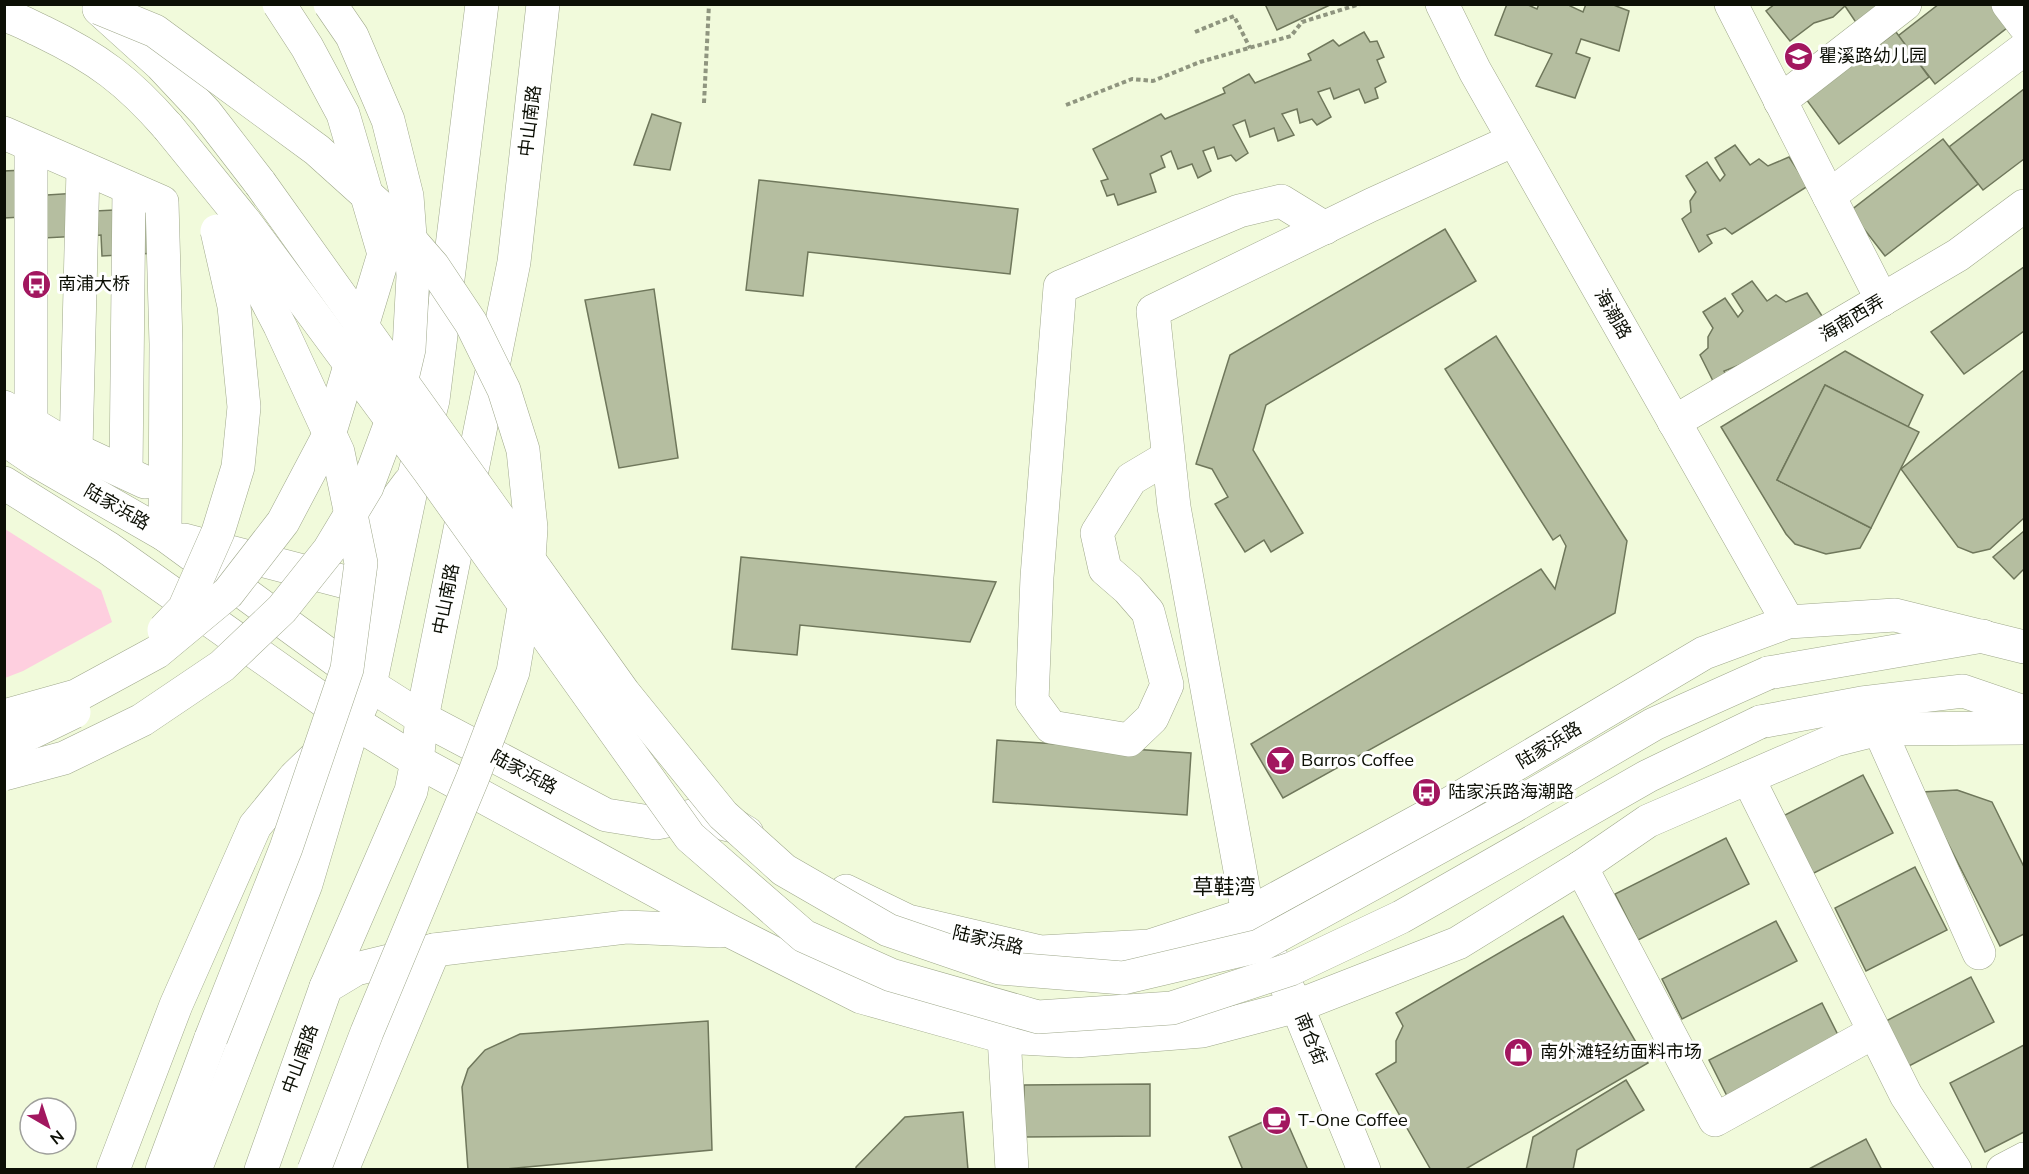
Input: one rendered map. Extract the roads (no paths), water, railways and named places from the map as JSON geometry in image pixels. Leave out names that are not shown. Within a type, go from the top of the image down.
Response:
[{"type":"main road","points":[[4,716],[76,696],[157,652],[228,593],[283,522],[329,435],[384,254],[343,114],[307,47],[279,4]]},
{"type":"main road","points":[[4,774],[64,758],[142,720],[222,666],[282,609],[322,558],[367,487],[393,417],[409,349],[413,276],[410,230],[407,196],[388,120],[352,36],[330,4]]},
{"type":"main road","points":[[195,1170],[306,884],[354,722],[370,685],[414,476],[433,400],[482,4]]},
{"type":"main road","name":"中山南路","points":[[261,1170],[326,987],[411,791],[422,718],[514,262],[543,4]]},
{"type":"main road","name":"海潮路","points":[[1442,4],[1475,71],[1788,622]]},
{"type":"main road","points":[[1731,4],[1882,300]]},
{"type":"main road","points":[[1780,101],[1905,4]]},
{"type":"main road","points":[[2008,4],[2025,25]]},
{"type":"main road","points":[[96,6],[161,65],[206,113],[260,183],[624,693],[723,815],[784,870],[888,930],[999,968],[1123,978],[1258,946],[1514,806],[1654,724],[1768,674],[1983,636]]},
{"type":"main road","points":[[96,6],[155,31],[317,150],[387,213],[433,266],[471,322],[504,390],[523,450],[531,528],[527,590],[513,672],[473,777],[367,1032],[314,1170]]},
{"type":"main road","points":[[4,15],[74,47],[117,75],[168,127],[246,223],[394,423],[690,837],[804,936],[891,975],[1038,1017],[1172,1008],[1291,969],[1401,917],[1648,776],[1761,722],[1862,703],[1963,691],[2025,712]]},
{"type":"main road","points":[[1829,196],[2025,49]]},
{"type":"main road","points":[[4,746],[104,696],[184,609],[218,532],[238,467],[244,407],[232,294],[219,236],[168,127]]},
{"type":"main road","points":[[162,1170],[211,1038],[286,849],[347,669],[361,563],[338,452],[280,326],[237,242],[168,127]]},
{"type":"main road","points":[[165,492],[126,472],[13,424],[18,140],[162,202],[166,344],[165,535],[357,585]]},
{"type":"main road","points":[[1168,457],[1131,479],[1097,533],[1105,569],[1128,589],[1148,612],[1167,685],[1152,718],[1129,740],[1051,727],[1032,701],[1037,577],[1060,287],[1239,211],[1281,201],[1325,228],[1514,140]]},
{"type":"main road","points":[[76,450],[83,169]]},
{"type":"main road","points":[[126,472],[129,189]]},
{"type":"main road","name":"海南西弄","points":[[1674,422],[1958,255],[2025,206]]},
{"type":"main road","name":"南仓街","points":[[1325,228],[1153,311],[1174,507],[1248,914],[1297,1006],[1364,1170]]},
{"type":"main road","name":"陆家浜路","points":[[13,424],[38,462],[165,535],[370,685],[422,718],[606,815],[656,823],[692,816],[737,827],[822,880],[908,921],[1041,952],[1150,946],[1248,914],[1444,807],[1704,653],[1788,622],[1895,615],[2025,647]]},
{"type":"main road","points":[[370,685],[357,585],[371,534],[414,476]]},
{"type":"main road","name":"陆家浜路","points":[[4,483],[108,548],[354,722],[417,761],[730,932],[861,997],[1004,1037],[1075,1041],[1202,1031],[1297,1006],[1458,944],[1581,867],[1648,821],[1835,740],[1879,729],[2025,728]]},
{"type":"main road","points":[[113,1170],[176,1005],[255,826],[295,777],[354,722]]},
{"type":"main road","points":[[1879,729],[1979,953]]},
{"type":"main road","points":[[1748,778],[1906,1095],[1955,1170]]},
{"type":"main road","points":[[1581,867],[1715,1120],[1874,1032]]},
{"type":"main road","points":[[326,987],[356,969],[434,950],[626,927],[730,932]]},
{"type":"main road","points":[[342,1170],[434,950]]},
{"type":"main road","points":[[1004,1037],[1012,1170]]},
{"type":"main road","points":[[2003,1170],[2025,1159]]},
{"type":"place","name":"瞿溪路幼儿园","points":[[1798,56]]},
{"type":"place","name":"南浦大桥","points":[[37,284]]},
{"type":"place","name":"Barros Coffee","points":[[1280,760]]},
{"type":"place","name":"陆家浜路海潮路","points":[[1427,792]]},
{"type":"place","name":"南外滩轻纺面料市场","points":[[1519,1052]]},
{"type":"place","name":"T-One Coffee","points":[[1277,1120]]},
{"type":"district","name":"草鞋湾","points":[[1224,887]]}]
